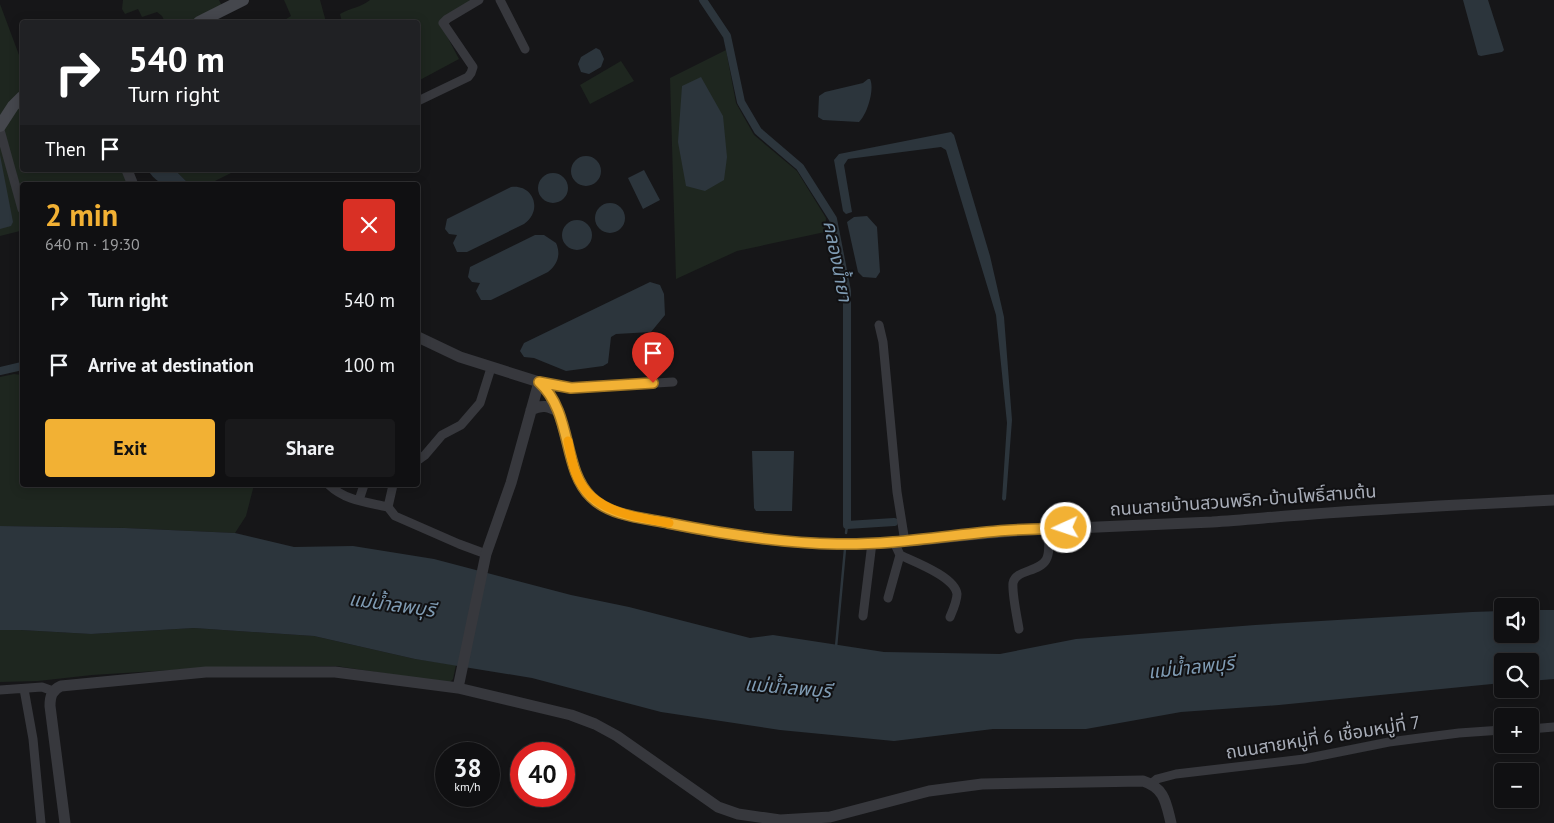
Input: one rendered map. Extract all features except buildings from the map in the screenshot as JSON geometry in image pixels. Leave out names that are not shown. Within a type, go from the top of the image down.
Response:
[{"type":"main road","points":[[203,20],[242,0]]},
{"type":"main road","points":[[0,128],[12,106],[20,99]]},
{"type":"street","points":[[420,100],[471,73],[473,67],[443,23],[479,0]]},
{"type":"street","points":[[500,0],[525,49]]},
{"type":"street","points":[[0,128],[20,202]]},
{"type":"street","points":[[879,325],[883,342],[897,492],[900,555],[888,598]]},
{"type":"street","points":[[420,338],[460,357],[491,368],[539,382],[571,388],[673,382]]},
{"type":"street","points":[[420,459],[442,435],[462,424],[480,403],[491,368]]},
{"type":"street","points":[[458,688],[485,557],[511,483],[539,382]]},
{"type":"street","name":"ถนนสายบ้านสวนพริก-บ้านโพธิ์สามต้น","points":[[539,382],[548,389],[559,412],[576,472],[583,487],[600,504],[621,514],[750,537],[837,544],[899,542],[990,532],[1210,522],[1370,510],[1554,500]]},
{"type":"street","points":[[531,410],[537,406],[545,406],[559,412]]},
{"type":"street","points":[[331,487],[346,498],[388,507],[395,516],[485,557]]},
{"type":"street","points":[[358,500],[363,487]]},
{"type":"street","points":[[388,507],[393,487]]},
{"type":"street","points":[[1019,629],[1013,583],[1018,575],[1040,567],[1046,560],[1048,529]]},
{"type":"street","points":[[863,616],[872,543]]},
{"type":"street","points":[[900,555],[939,574],[950,582],[957,596],[950,617]]},
{"type":"street","points":[[66,823],[50,706],[53,691],[61,686],[216,672],[335,672],[458,688],[571,715],[595,724],[617,736],[718,807],[758,818],[780,820],[830,816],[929,791],[982,784],[1133,782],[1151,784],[1159,789],[1164,798],[1171,823]]},
{"type":"street","points":[[0,690],[42,687],[53,691]]},
{"type":"street","points":[[24,689],[33,739],[41,823]]},
{"type":"street","points":[[1539,729],[1554,728]]},
{"type":"street","name":"ถนนสายหมู่ที่ 6 เชื่อมหมู่ที่ 7","points":[[1151,784],[1157,779],[1176,774],[1304,759],[1406,740],[1494,731]]},
{"type":"shaded area","points":[[123,0],[219,0],[222,6],[195,20],[164,20],[157,12],[142,17],[138,9],[125,14],[122,9]]},
{"type":"shaded area","points":[[284,0],[320,0],[325,20],[285,20],[291,16]]},
{"type":"shaded area","points":[[370,0],[473,0],[440,23],[459,59],[420,80],[420,20],[342,20],[340,14]]},
{"type":"shaded area","points":[[0,4],[20,58],[20,94],[0,119]]},
{"type":"shaded area","points":[[726,50],[736,103],[754,135],[797,171],[826,218],[825,232],[737,251],[676,279],[670,78]]},
{"type":"shaded area","points":[[621,61],[634,81],[590,104],[580,85]]},
{"type":"shaded area","points":[[20,105],[20,172],[123,172],[127,182],[20,182],[20,231],[0,236],[0,132]]},
{"type":"shaded area","points":[[177,172],[233,172],[214,182],[187,182]]},
{"type":"shaded area","points":[[20,375],[20,487],[253,487],[246,516],[235,533],[125,528],[0,526],[0,377]]},
{"type":"shaded area","points":[[194,628],[314,636],[415,659],[456,665],[453,679],[449,683],[336,666],[221,667],[92,675],[38,681],[0,682],[0,630],[91,634]]},
{"type":"water","points":[[1463,0],[1488,0],[1504,50],[1502,52],[1478,55]]},
{"type":"water","points":[[596,48],[600,50],[604,59],[601,67],[589,74],[581,72],[578,64],[581,57]]},
{"type":"water","points":[[701,77],[723,116],[727,157],[724,180],[705,191],[686,186],[678,142],[682,86]]},
{"type":"water","points":[[870,79],[871,83],[871,95],[865,114],[859,122],[823,120],[818,117],[819,96],[825,92],[863,83]]},
{"type":"water","points":[[951,132],[954,135],[990,256],[1004,317],[1012,420],[1006,499],[1004,501],[1002,499],[1007,423],[996,315],[946,150],[941,147],[848,159],[844,165],[852,212],[846,214],[843,211],[834,160],[839,154]]},
{"type":"water","points":[[0,155],[13,222],[11,226],[0,229]]},
{"type":"water","points":[[586,156],[597,160],[601,171],[597,182],[586,186],[575,182],[571,171],[575,160]]},
{"type":"water","points":[[644,170],[660,200],[643,209],[628,178]]},
{"type":"water","points":[[149,172],[177,172],[187,182],[160,182]]},
{"type":"water","points":[[553,173],[564,177],[568,188],[564,199],[553,203],[542,199],[538,188],[542,177]]},
{"type":"water","points":[[511,187],[519,187],[530,194],[534,206],[530,219],[524,224],[467,252],[457,252],[453,243],[457,235],[449,234],[445,229],[447,219]]},
{"type":"water","points":[[610,203],[621,207],[625,218],[621,229],[610,233],[599,229],[595,218],[599,207]]},
{"type":"water","points":[[867,216],[877,227],[880,272],[876,278],[863,277],[858,272],[847,222],[854,217]]},
{"type":"water","points":[[577,220],[588,224],[592,235],[588,246],[577,250],[566,246],[562,235],[566,224]]},
{"type":"water","points":[[535,235],[544,235],[556,243],[558,259],[554,266],[548,272],[491,300],[481,300],[476,291],[480,283],[472,282],[468,277],[470,267]]},
{"type":"water","points":[[650,282],[660,285],[664,294],[665,315],[651,332],[616,334],[611,337],[608,363],[603,366],[566,371],[534,358],[524,357],[520,351],[524,343]]},
{"type":"water","points":[[752,451],[794,451],[792,511],[756,511],[754,508]]},
{"type":"water","name":"แม่น้ำลพบุรี","points":[[0,526],[125,528],[235,533],[294,547],[353,546],[434,559],[571,595],[629,607],[750,638],[773,635],[884,652],[1000,654],[1076,639],[1255,625],[1494,611],[1494,643],[1539,643],[1539,610],[1554,610],[1554,679],[1539,680],[1539,653],[1494,653],[1494,684],[1279,705],[1181,712],[1086,729],[993,729],[894,741],[780,730],[661,712],[532,678],[415,659],[314,636],[194,628],[91,634],[0,630]]},
{"type":"waterway","name":"คลองน้ำยา","points":[[703,0],[727,36],[741,102],[758,131],[800,167],[833,219],[847,291],[847,525],[894,522]]},
{"type":"waterway","points":[[0,371],[20,366]]},
{"type":"waterway","name":"คลองน้ำยา","points":[[846,533],[847,525]]},
{"type":"waterway","name":"คลองน้ำยา","points":[[836,647],[845,549]]},
{"type":"slow traffic","points":[[568,441],[576,472],[583,487],[590,496],[600,504],[621,514],[669,523]]},
{"type":"route","points":[[653,383],[571,388],[557,387],[539,382],[548,389],[554,400],[576,472],[583,487],[600,504],[621,514],[750,537],[837,544],[905,542],[990,532],[1066,528]]}]
